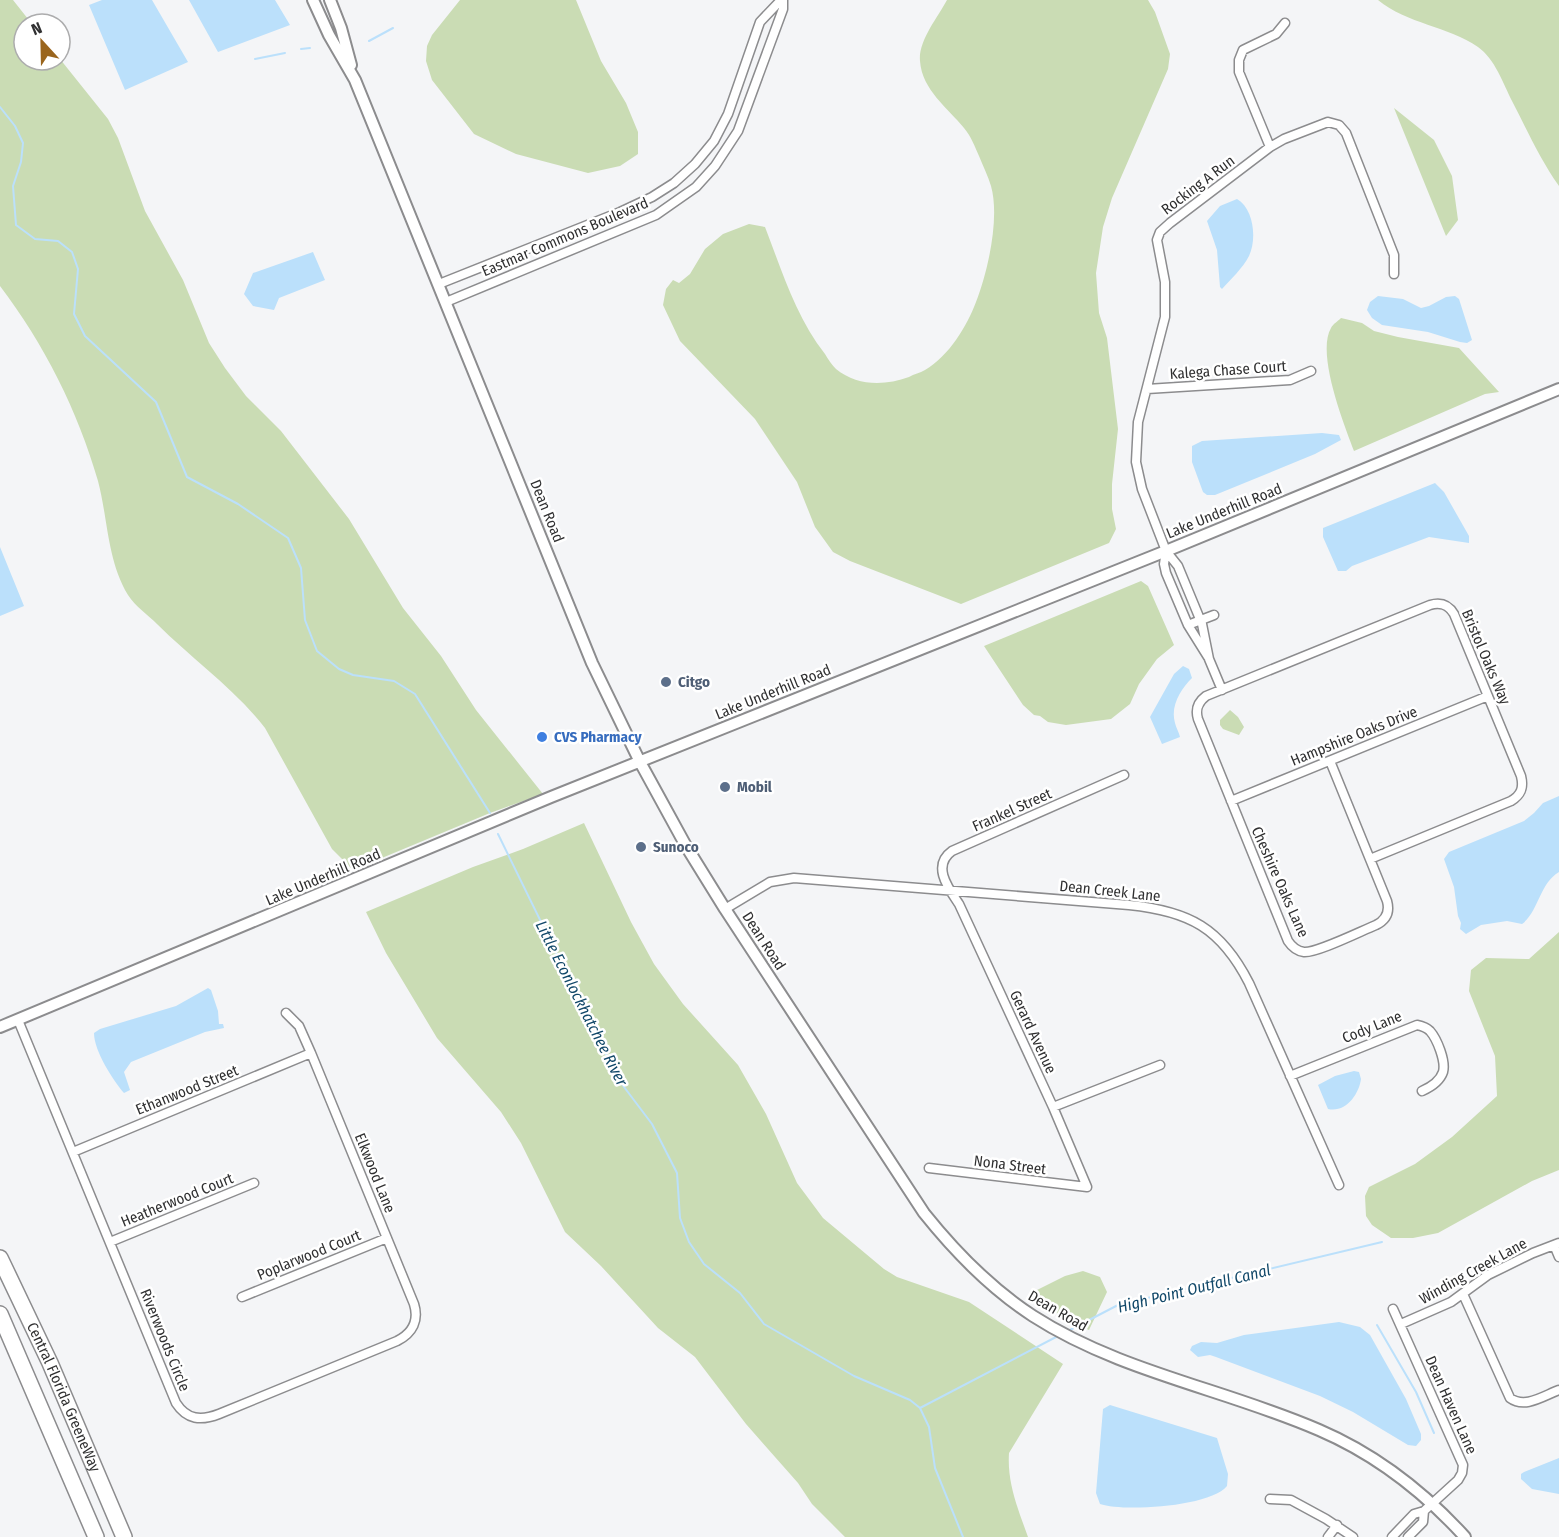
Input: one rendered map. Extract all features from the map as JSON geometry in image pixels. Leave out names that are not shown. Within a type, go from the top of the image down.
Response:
[{"type":"highway","name":"Central Florida GreeneWay","points":[[0,1258],[50,1363],[124,1537]]},
{"type":"highway","name":"Central Florida GreeneWay","points":[[0,1314],[96,1537]]},
{"type":"street","name":"Dean Road","points":[[314,0],[329,35],[355,80]]},
{"type":"street","name":"Dean Road","points":[[330,0],[341,28],[355,80],[592,663],[640,762],[686,846],[725,909],[924,1213],[948,1244],[976,1272],[1006,1298],[1034,1317],[1110,1355],[1320,1430],[1389,1470],[1428,1507],[1465,1537]]},
{"type":"street","name":"Eastmar Commons Boulevard","points":[[439,284],[620,212],[652,197],[674,183],[695,164],[714,141],[728,114],[760,22],[782,0]]},
{"type":"street","name":"Eastmar Commons Boulevard","points":[[446,302],[647,219],[671,206],[696,186],[715,166],[738,131],[783,9],[782,0]]},
{"type":"street","points":[[1270,147],[1238,64],[1243,50],[1276,34],[1285,23]]},
{"type":"street","name":"Rocking A Run","points":[[1209,659],[1201,620],[1178,566],[1166,551],[1142,489],[1137,466],[1136,432],[1161,336],[1165,309],[1164,276],[1157,248],[1160,232],[1270,147],[1325,123],[1334,123],[1342,128],[1394,255],[1394,274]]},
{"type":"street","name":"Kalega Chase Court","points":[[1147,389],[1292,380],[1311,371]]},
{"type":"street","name":"Lake Underhill Road","points":[[0,1027],[640,762],[1166,551],[1559,389]]},
{"type":"street","name":"Rocking A Run","points":[[1166,551],[1165,570],[1188,625],[1209,659],[1222,690]]},
{"type":"street","name":"Bristol Oaks Way","points":[[1222,690],[1430,605],[1439,603],[1449,608],[1454,614],[1488,696],[1521,778],[1522,788],[1520,794],[1511,801],[1370,859]]},
{"type":"street","points":[[1188,625],[1214,615]]},
{"type":"street","name":"Cheshire Oaks Lane","points":[[1222,690],[1202,700],[1198,704],[1196,713],[1288,941],[1294,949],[1300,952],[1312,951],[1376,925],[1385,918],[1388,912],[1388,904],[1330,761]]},
{"type":"street","name":"Hampshire Oaks Drive","points":[[1231,801],[1488,696]]},
{"type":"street","name":"Frankel Street","points":[[950,890],[942,872],[945,859],[952,851],[1124,775]]},
{"type":"street","name":"Dean Creek Lane","points":[[725,909],[770,882],[787,878],[1145,907],[1169,911],[1192,920],[1219,940],[1239,964],[1254,992],[1339,1185]]},
{"type":"street","name":"Gerard Avenue","points":[[950,890],[959,904],[1053,1107],[1087,1187]]},
{"type":"street","name":"Elkwood Lane","points":[[286,1013],[299,1026],[311,1053],[414,1304]]},
{"type":"street","name":"Riverwoods Circle","points":[[18,1020],[176,1403],[184,1414],[196,1419],[219,1414],[401,1339],[408,1334],[414,1324],[416,1314],[414,1304]]},
{"type":"street","name":"Cody Lane","points":[[1290,1076],[1417,1025],[1431,1033],[1444,1064],[1443,1072],[1438,1080],[1422,1091]]},
{"type":"street","name":"Ethanwood Street","points":[[73,1152],[311,1053]]},
{"type":"street","points":[[1053,1107],[1160,1065]]},
{"type":"street","name":"Nona Street","points":[[929,1168],[1087,1187]]},
{"type":"street","name":"Heatherwood Court","points":[[110,1242],[254,1184]]},
{"type":"street","name":"Poplarwood Court","points":[[242,1297],[387,1238]]},
{"type":"street","points":[[1556,1244],[1559,1257]]},
{"type":"street","name":"Winding Creek Lane","points":[[1401,1324],[1445,1305],[1488,1275],[1556,1244]]},
{"type":"street","points":[[1463,1294],[1510,1398],[1516,1402],[1525,1403],[1559,1390]]},
{"type":"street","name":"Dean Haven Lane","points":[[1393,1309],[1463,1465],[1458,1480],[1428,1507]]},
{"type":"street","points":[[1270,1499],[1291,1500],[1337,1525],[1353,1537]]},
{"type":"street","points":[[1392,1537],[1414,1514],[1428,1507]]},
{"type":"street","points":[[1408,1537],[1422,1522],[1428,1507]]},
{"type":"street","points":[[1328,1537],[1337,1525]]},
{"type":"green space","points":[[0,0],[13,0],[22,12],[12,12],[12,72],[70,72],[108,119],[118,138],[145,211],[183,280],[209,343],[225,368],[246,396],[281,431],[349,519],[403,608],[441,656],[476,710],[543,794],[490,813],[353,870],[332,849],[265,728],[227,687],[170,637],[128,595],[112,554],[98,481],[70,404],[31,331],[0,286]]},
{"type":"green space","points":[[460,0],[576,0],[601,61],[626,103],[638,132],[638,154],[620,166],[588,173],[516,154],[474,134],[432,80],[426,61],[427,46],[432,35]]},
{"type":"green space","points":[[947,0],[1148,0],[1155,12],[1170,54],[1168,69],[1112,198],[1103,227],[1096,273],[1099,313],[1107,338],[1118,429],[1112,484],[1112,509],[1116,529],[1109,543],[961,604],[850,561],[833,552],[815,527],[797,482],[755,419],[680,341],[663,305],[666,289],[673,280],[679,283],[690,274],[705,249],[723,234],[749,224],[765,227],[806,325],[830,362],[844,375],[871,383],[890,382],[923,371],[942,357],[968,321],[976,302],[985,275],[994,213],[991,186],[969,134],[931,90],[922,71],[920,53],[922,45]]},
{"type":"green space","points":[[1378,0],[1559,0],[1559,186],[1534,144],[1498,72],[1484,52],[1454,34],[1402,15]]},
{"type":"green space","points":[[1394,108],[1434,140],[1452,176],[1458,220],[1446,236]]},
{"type":"green space","points":[[1341,318],[1362,323],[1374,331],[1459,348],[1499,392],[1485,394],[1354,451],[1333,389],[1327,354],[1327,340],[1331,328]]},
{"type":"green space","points":[[1141,581],[1148,586],[1174,645],[1157,659],[1139,684],[1130,704],[1111,719],[1066,725],[1048,722],[1034,715],[1023,705],[984,646]]},
{"type":"green space","points":[[1230,710],[1244,727],[1239,735],[1223,729],[1220,725],[1220,720]]},
{"type":"green space","points":[[584,823],[631,922],[654,964],[683,1004],[738,1065],[766,1114],[797,1183],[823,1218],[884,1269],[897,1277],[969,1302],[1063,1364],[1009,1453],[1011,1485],[1028,1537],[845,1537],[812,1504],[798,1483],[746,1424],[695,1357],[658,1328],[601,1266],[565,1232],[521,1143],[501,1112],[437,1038],[386,953],[366,912]]},
{"type":"green space","points":[[1559,932],[1559,1170],[1532,1181],[1438,1233],[1413,1238],[1391,1238],[1372,1225],[1366,1216],[1365,1196],[1369,1187],[1415,1164],[1452,1137],[1497,1096],[1495,1056],[1469,991],[1471,970],[1486,958],[1529,959]]},
{"type":"green space","points":[[1083,1271],[1100,1277],[1107,1292],[1089,1330],[1063,1318],[1031,1293],[1065,1276]]},
{"type":"water","points":[[102,0],[152,0],[188,62],[125,90],[89,5]]},
{"type":"water","points":[[189,0],[275,0],[290,25],[218,52]]},
{"type":"water","points":[[1237,199],[1243,204],[1250,217],[1253,241],[1249,256],[1222,289],[1217,250],[1207,221],[1220,206]]},
{"type":"water","points":[[313,252],[325,280],[279,298],[274,310],[253,306],[244,294],[253,273]]},
{"type":"water","points":[[1378,296],[1403,299],[1421,308],[1446,297],[1455,296],[1459,299],[1472,340],[1467,343],[1460,342],[1428,332],[1382,325],[1372,318],[1367,310],[1370,302]]},
{"type":"water","points":[[1322,433],[1339,435],[1341,440],[1315,454],[1215,495],[1207,495],[1203,492],[1192,462],[1192,446],[1202,441]]},
{"type":"water","points":[[1435,483],[1444,492],[1469,536],[1469,543],[1429,537],[1352,566],[1346,571],[1338,571],[1323,537],[1323,528]]},
{"type":"water","points":[[0,547],[24,606],[0,616]]},
{"type":"water","points":[[1183,666],[1189,669],[1192,678],[1180,693],[1175,704],[1174,717],[1180,737],[1162,744],[1150,717],[1174,674]]},
{"type":"water","points":[[1559,796],[1559,872],[1547,883],[1528,919],[1522,924],[1507,921],[1481,925],[1466,934],[1460,929],[1461,923],[1454,887],[1444,859],[1449,852],[1524,821],[1543,803]]},
{"type":"water","points":[[208,988],[211,990],[218,1011],[219,1024],[223,1024],[224,1028],[205,1032],[131,1062],[124,1072],[130,1090],[124,1093],[97,1048],[94,1033],[100,1029],[176,1006]]},
{"type":"water","points":[[1354,1071],[1359,1072],[1361,1079],[1358,1091],[1346,1105],[1328,1109],[1318,1085],[1335,1076]]},
{"type":"water","points":[[1339,1322],[1360,1327],[1370,1335],[1406,1399],[1421,1434],[1421,1440],[1416,1446],[1408,1445],[1353,1412],[1320,1396],[1210,1355],[1198,1357],[1190,1350],[1192,1346],[1201,1342],[1217,1343],[1244,1335]]},
{"type":"water","points":[[1110,1405],[1217,1438],[1228,1474],[1227,1486],[1218,1493],[1203,1499],[1166,1506],[1127,1508],[1100,1504],[1096,1493],[1103,1409]]},
{"type":"water","points":[[1559,1458],[1559,1494],[1532,1489],[1521,1479],[1521,1474],[1524,1472]]},
{"type":"waterway","points":[[369,41],[393,28]]},
{"type":"waterway","points":[[301,49],[310,48]]},
{"type":"waterway","points":[[255,59],[285,53]]},
{"type":"waterway","name":"Little Econlockhatchee River","points":[[0,107],[15,126],[23,143],[21,162],[13,186],[16,225],[35,239],[58,241],[72,252],[78,269],[74,314],[85,336],[156,402],[187,477],[238,504],[288,538],[301,568],[305,620],[317,651],[339,669],[353,675],[394,681],[415,694],[490,813]]},
{"type":"waterway","name":"Little Econlockhatchee River","points":[[498,834],[618,1079],[652,1124],[677,1173],[680,1218],[689,1242],[704,1264],[740,1293],[764,1324],[854,1376],[910,1400],[920,1408],[929,1427],[935,1468],[963,1537]]},
{"type":"waterway","name":"High Point Outfall Canal","points":[[1066,1332],[1118,1305],[1382,1242]]},
{"type":"waterway","points":[[1377,1325],[1416,1392],[1434,1433]]},
{"type":"waterway","name":"High Point Outfall Canal","points":[[920,1408],[1058,1336]]},
{"type":"place","name":"Citgo","points":[[666,682]]},
{"type":"place","name":"CVS Pharmacy","points":[[542,737]]},
{"type":"place","name":"Mobil","points":[[725,787]]},
{"type":"place","name":"Sunoco","points":[[641,847]]}]
